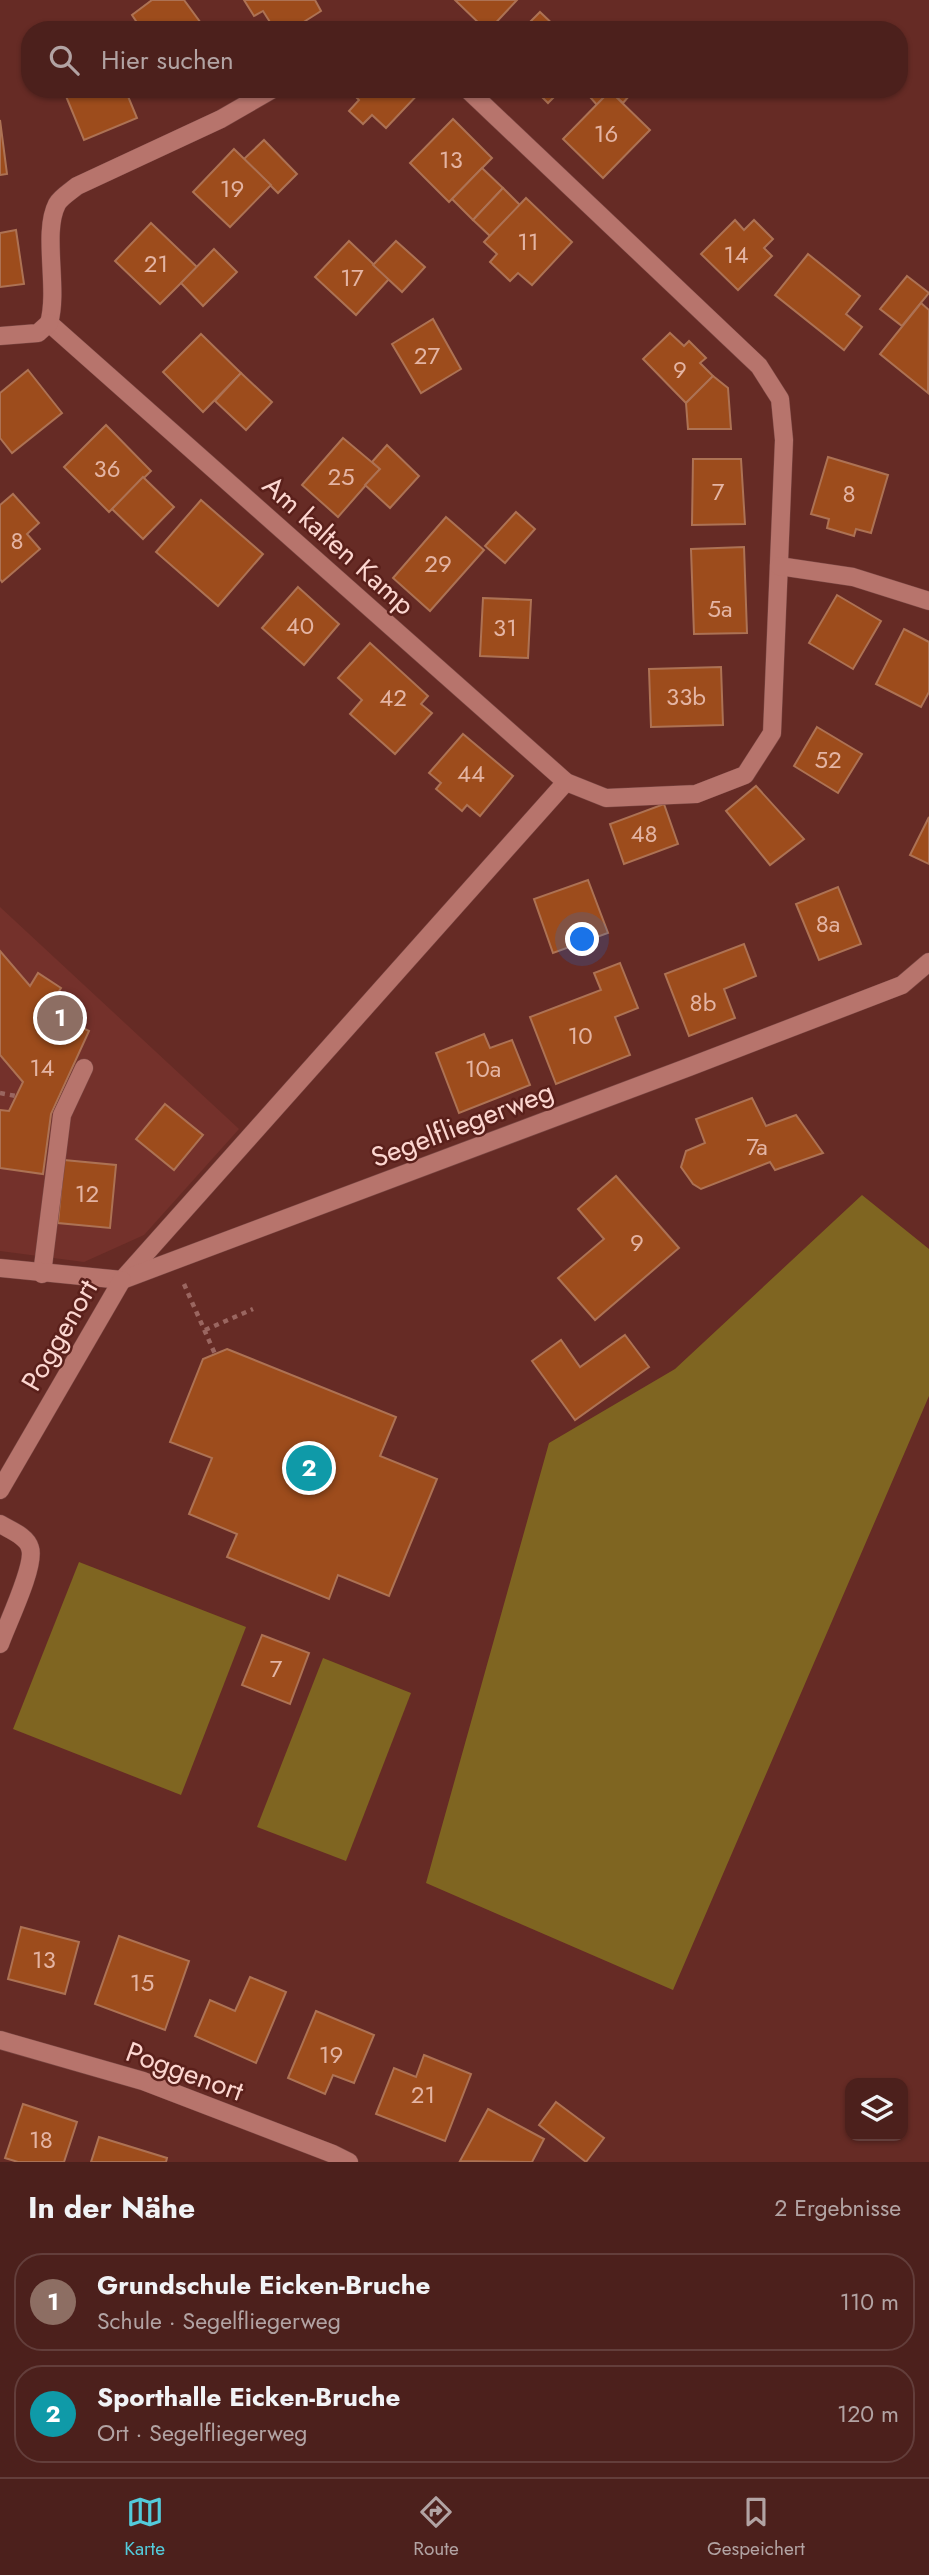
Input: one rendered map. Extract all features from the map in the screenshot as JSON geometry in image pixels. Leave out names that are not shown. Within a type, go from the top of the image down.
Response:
[{"type":"street","points":[[0,336],[38,333],[49,323],[53,307],[51,228],[58,203],[77,186],[222,120],[258,98]]},
{"type":"street","name":"Am kalten Kamp","points":[[49,323],[566,782],[606,798],[696,794],[745,775],[772,733],[785,440],[780,399],[759,366],[476,98]]},
{"type":"street","points":[[779,566],[853,577],[929,601]]},
{"type":"street","name":"Poggenort","points":[[0,1490],[122,1280],[566,782]]},
{"type":"street","name":"Segelfliegerweg","points":[[0,1268],[122,1280],[902,985],[929,962]]},
{"type":"street","points":[[42,1274],[62,1115],[84,1068]]},
{"type":"street","points":[[0,1524],[19,1534],[30,1545],[32,1561],[0,1643]]},
{"type":"street","name":"Poggenort","points":[[0,2040],[143,2081],[349,2162]]},
{"type":"path","points":[[0,1093],[16,1096]]},
{"type":"path","points":[[174,1261],[215,1354]]},
{"type":"path","points":[[205,1330],[253,1309]]},
{"type":"shaded area","points":[[0,907],[239,1129],[144,1235],[84,1262],[0,1251]]},
{"type":"shaded area","points":[[862,1195],[929,1249],[929,1396],[673,1990],[426,1883],[549,1443],[675,1369]]},
{"type":"shaded area","points":[[79,1562],[246,1627],[181,1795],[13,1729]]},
{"type":"shaded area","points":[[323,1658],[411,1693],[346,1861],[257,1827]]},
{"type":"building","points":[[152,0],[184,0],[199,21],[136,21],[132,15]]},
{"type":"building","points":[[244,0],[315,0],[321,11],[305,21],[269,21],[263,11],[254,16]]},
{"type":"building","points":[[455,0],[517,0],[497,21],[477,21]]},
{"type":"building","points":[[540,12],[550,21],[531,21]]},
{"type":"building","points":[[67,98],[129,98],[137,118],[84,140]]},
{"type":"building","points":[[357,98],[414,98],[386,128],[372,115],[363,124],[349,111],[359,100]]},
{"type":"building","points":[[591,98],[604,98],[597,105]]},
{"type":"building","points":[[603,98],[617,98],[650,130],[603,178],[563,139]]},
{"type":"building","points":[[453,119],[492,158],[449,202],[410,163]]},
{"type":"building","points":[[0,120],[7,174],[0,175]]},
{"type":"building","points":[[264,140],[297,174],[278,193],[244,159]]},
{"type":"building","points":[[234,149],[271,185],[230,227],[193,192]]},
{"type":"building","points":[[482,168],[503,188],[473,220],[452,199]]},
{"type":"building","points":[[503,188],[520,205],[490,236],[473,220]]},
{"type":"building","points":[[526,198],[572,242],[532,285],[518,273],[510,281],[490,262],[497,254],[484,242]]},
{"type":"building","points":[[735,220],[744,230],[754,220],[773,239],[764,248],[772,256],[738,290],[701,254]]},
{"type":"building","points":[[151,223],[197,267],[160,304],[115,261]]},
{"type":"building","points":[[16,230],[24,284],[0,287],[0,233]]},
{"type":"building","points":[[349,241],[389,279],[356,315],[315,277]]},
{"type":"building","points":[[396,241],[425,267],[402,292],[373,265]]},
{"type":"building","points":[[214,249],[237,272],[203,306],[181,283]]},
{"type":"building","points":[[808,254],[860,296],[846,314],[862,327],[844,350],[775,295]]},
{"type":"building","points":[[907,276],[929,293],[902,326],[880,309]]},
{"type":"building","points":[[921,303],[929,310],[928,393],[880,354]]},
{"type":"building","points":[[433,319],[461,369],[421,393],[392,344]]},
{"type":"building","points":[[670,333],[684,346],[689,341],[706,358],[700,363],[713,376],[686,403],[643,359]]},
{"type":"building","points":[[201,334],[241,373],[203,412],[163,372]]},
{"type":"building","points":[[28,370],[62,413],[12,453],[0,438],[0,393]]},
{"type":"building","points":[[241,373],[272,402],[246,430],[215,401]]},
{"type":"building","points":[[713,376],[728,388],[731,429],[688,429],[686,403]]},
{"type":"building","points":[[106,425],[151,471],[109,512],[64,467]]},
{"type":"building","points":[[343,438],[380,469],[338,517],[302,485]]},
{"type":"building","points":[[387,445],[419,476],[390,508],[365,485],[380,469],[372,462]]},
{"type":"building","points":[[828,457],[888,475],[871,533],[856,529],[854,536],[827,528],[829,519],[811,514]]},
{"type":"building","points":[[693,459],[741,459],[745,524],[692,525]]},
{"type":"building","points":[[143,477],[174,507],[143,539],[112,509]]},
{"type":"building","points":[[13,494],[39,523],[27,534],[40,549],[2,582],[0,505]]},
{"type":"building","points":[[201,500],[263,554],[218,606],[156,552]]},
{"type":"building","points":[[516,512],[535,529],[505,563],[485,546]]},
{"type":"building","points":[[446,517],[484,550],[430,611],[393,578]]},
{"type":"building","points":[[744,547],[747,633],[694,634],[691,549]]},
{"type":"building","points":[[298,587],[339,624],[304,665],[262,628]]},
{"type":"building","points":[[837,595],[881,621],[853,669],[809,643]]},
{"type":"building","points":[[483,598],[531,600],[528,658],[480,656]]},
{"type":"building","points":[[904,629],[929,642],[929,692],[921,707],[876,684]]},
{"type":"building","points":[[370,643],[428,696],[421,704],[432,713],[395,754],[350,714],[362,700],[338,678]]},
{"type":"building","points":[[721,667],[723,725],[651,727],[649,669]]},
{"type":"building","points":[[817,727],[862,754],[838,793],[794,766]]},
{"type":"building","points":[[463,734],[513,776],[480,816],[467,805],[462,811],[436,789],[441,783],[429,773]]},
{"type":"building","points":[[756,786],[804,839],[770,865],[726,811]]},
{"type":"building","points":[[664,804],[678,844],[624,864],[610,824]]},
{"type":"building","points":[[929,817],[929,864],[910,855]]},
{"type":"building","points":[[588,880],[608,933],[553,953],[534,899]]},
{"type":"building","points":[[838,887],[861,944],[819,960],[796,904]]},
{"type":"building","points":[[744,944],[756,976],[724,989],[735,1018],[689,1036],[665,974]]},
{"type":"building","points":[[0,951],[30,986],[38,973],[61,988],[47,1010],[89,1031],[51,1114],[43,1174],[0,1168],[0,1110],[9,1111],[23,1082],[0,1055]]},
{"type":"building","points":[[620,963],[638,1008],[615,1017],[630,1055],[556,1084],[530,1017],[601,990],[594,973]]},
{"type":"building","points":[[484,1034],[490,1048],[512,1040],[530,1085],[459,1113],[436,1053]]},
{"type":"building","points":[[752,1098],[766,1126],[796,1115],[823,1153],[775,1170],[770,1162],[701,1189],[693,1184],[681,1167],[686,1151],[705,1143],[696,1119]]},
{"type":"building","points":[[165,1104],[203,1135],[174,1170],[136,1139]]},
{"type":"building","points":[[64,1160],[116,1165],[110,1228],[58,1223]]},
{"type":"building","points":[[616,1176],[679,1248],[595,1320],[558,1278],[604,1239],[578,1209]]},
{"type":"building","points":[[625,1335],[649,1367],[575,1420],[532,1361],[561,1340],[580,1367]]},
{"type":"building","points":[[227,1349],[396,1417],[380,1456],[437,1479],[389,1596],[338,1575],[329,1599],[227,1557],[237,1534],[189,1514],[212,1458],[170,1442],[203,1359]]},
{"type":"building","points":[[262,1635],[309,1653],[290,1704],[242,1685]]},
{"type":"building","points":[[21,1927],[79,1942],[65,1994],[8,1979]]},
{"type":"building","points":[[119,1936],[189,1961],[165,2030],[95,2004]]},
{"type":"building","points":[[250,1977],[286,1992],[256,2063],[195,2036],[210,2000],[235,2011]]},
{"type":"building","points":[[316,2011],[374,2035],[354,2083],[333,2075],[325,2094],[288,2078]]},
{"type":"building","points":[[424,2055],[471,2074],[445,2141],[376,2114],[394,2068],[416,2077]]},
{"type":"building","points":[[556,2102],[604,2138],[586,2162],[539,2125]]},
{"type":"building","points":[[23,2104],[77,2122],[64,2162],[18,2162],[5,2158]]},
{"type":"building","points":[[488,2109],[544,2139],[532,2162],[460,2161]]},
{"type":"building","points":[[99,2137],[167,2158],[166,2162],[91,2162]]},
{"type":"place","name":"Grundschule Eicken-Bruche","points":[[60,1018]]},
{"type":"place","name":"Sporthalle Eicken-Bruche","points":[[309,1468]]}]
